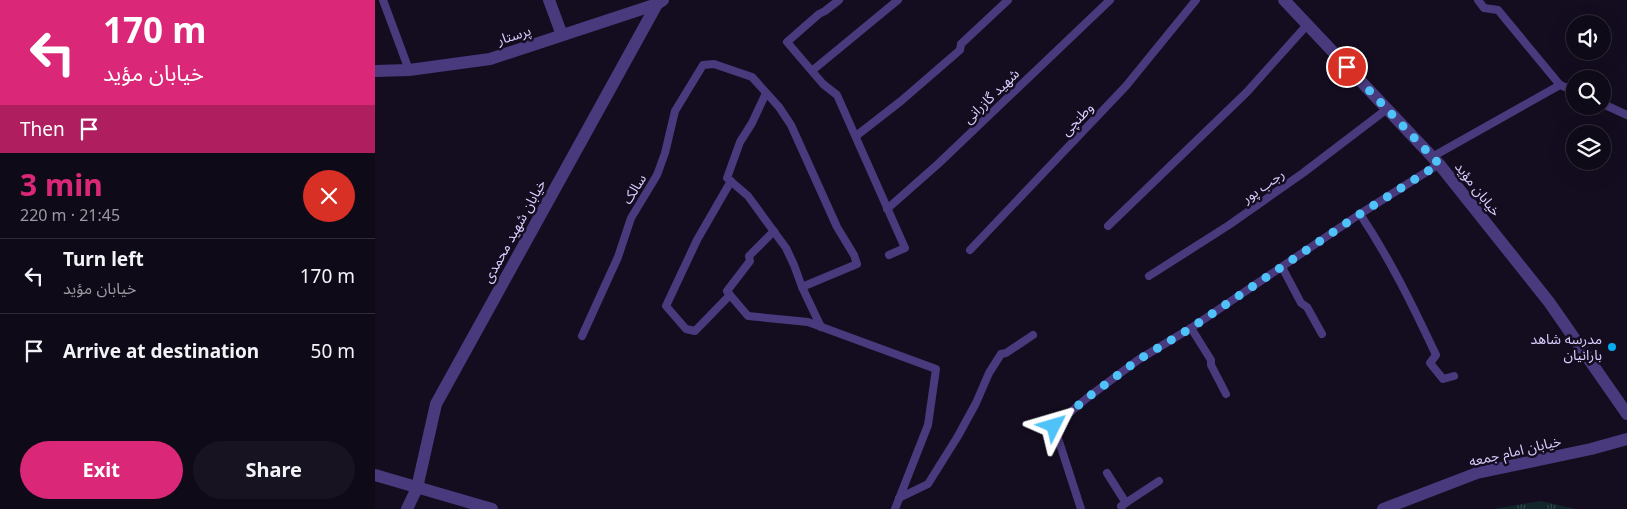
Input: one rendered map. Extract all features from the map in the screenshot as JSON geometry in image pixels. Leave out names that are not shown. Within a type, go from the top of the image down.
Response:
[{"type":"street","points":[[549,0],[562,35]]},
{"type":"street","name":"خیابان مؤید","points":[[1284,0],[1436,160],[1549,302],[1627,414]]},
{"type":"street","name":"پرستار","points":[[375,70],[409,70],[491,59],[660,2]]},
{"type":"street","name":"خیابان شهید محمدی","points":[[407,509],[417,488],[436,404],[660,2]]},
{"type":"street","name":"خیابان امام جمعه","points":[[1383,509],[1477,473],[1591,449],[1627,439]]},
{"type":"street","points":[[375,476],[492,509]]},
{"type":"lane","points":[[383,0],[409,70]]},
{"type":"lane","points":[[839,0],[819,14],[787,42],[813,70],[823,84],[837,96],[905,248],[889,255]]},
{"type":"lane","points":[[813,70],[898,0]]},
{"type":"lane","points":[[856,136],[901,101],[960,50],[961,44],[1008,0]]},
{"type":"lane","name":"شهید گازرانی","points":[[887,209],[938,164],[1110,0]]},
{"type":"lane","name":"وطنچی","points":[[970,250],[1126,86],[1196,0]]},
{"type":"lane","points":[[1478,0],[1484,8],[1498,10],[1560,85],[1566,88]]},
{"type":"lane","points":[[1108,226],[1247,92],[1307,25]]},
{"type":"lane","name":"سالک","points":[[582,336],[618,257],[631,218],[657,175],[665,153],[675,111],[703,65],[714,64],[752,78],[766,93]]},
{"type":"lane","points":[[1081,509],[1054,426],[1087,398],[1138,360],[1191,328],[1360,214],[1436,160],[1560,85]]},
{"type":"lane","points":[[801,287],[857,264],[854,255],[837,227],[791,125],[779,107],[766,93],[740,142],[727,178],[748,196],[786,248],[795,265],[801,287],[821,327]]},
{"type":"lane","points":[[1611,107],[1627,114]]},
{"type":"lane","name":"رجب پور","points":[[1149,276],[1229,225],[1387,108]]},
{"type":"lane","points":[[730,296],[695,331],[686,329],[666,306],[697,240],[731,181]]},
{"type":"lane","points":[[1360,214],[1385,252],[1398,280],[1412,303],[1436,355],[1430,363],[1443,379],[1454,376]]},
{"type":"lane","points":[[774,231],[749,256],[750,261],[727,291],[748,316],[809,322],[936,369],[928,425],[895,509]]},
{"type":"lane","points":[[1281,267],[1301,303],[1307,307],[1322,334]]},
{"type":"lane","points":[[1191,328],[1211,360],[1211,365],[1226,394]]},
{"type":"lane","points":[[899,498],[928,484],[977,403],[989,373],[1001,354],[1006,353],[1033,335]]},
{"type":"lane","points":[[1107,473],[1124,506],[1159,481]]},
{"type":"green space","points":[[1541,501],[1575,509],[1495,509],[1499,508]]},
{"type":"place","name":"مدرسه شاهد بارانیان","points":[[1612,347]]},
{"type":"route","points":[[1054,426],[1087,398],[1138,360],[1191,328],[1360,214],[1439,164],[1347,67]]}]
